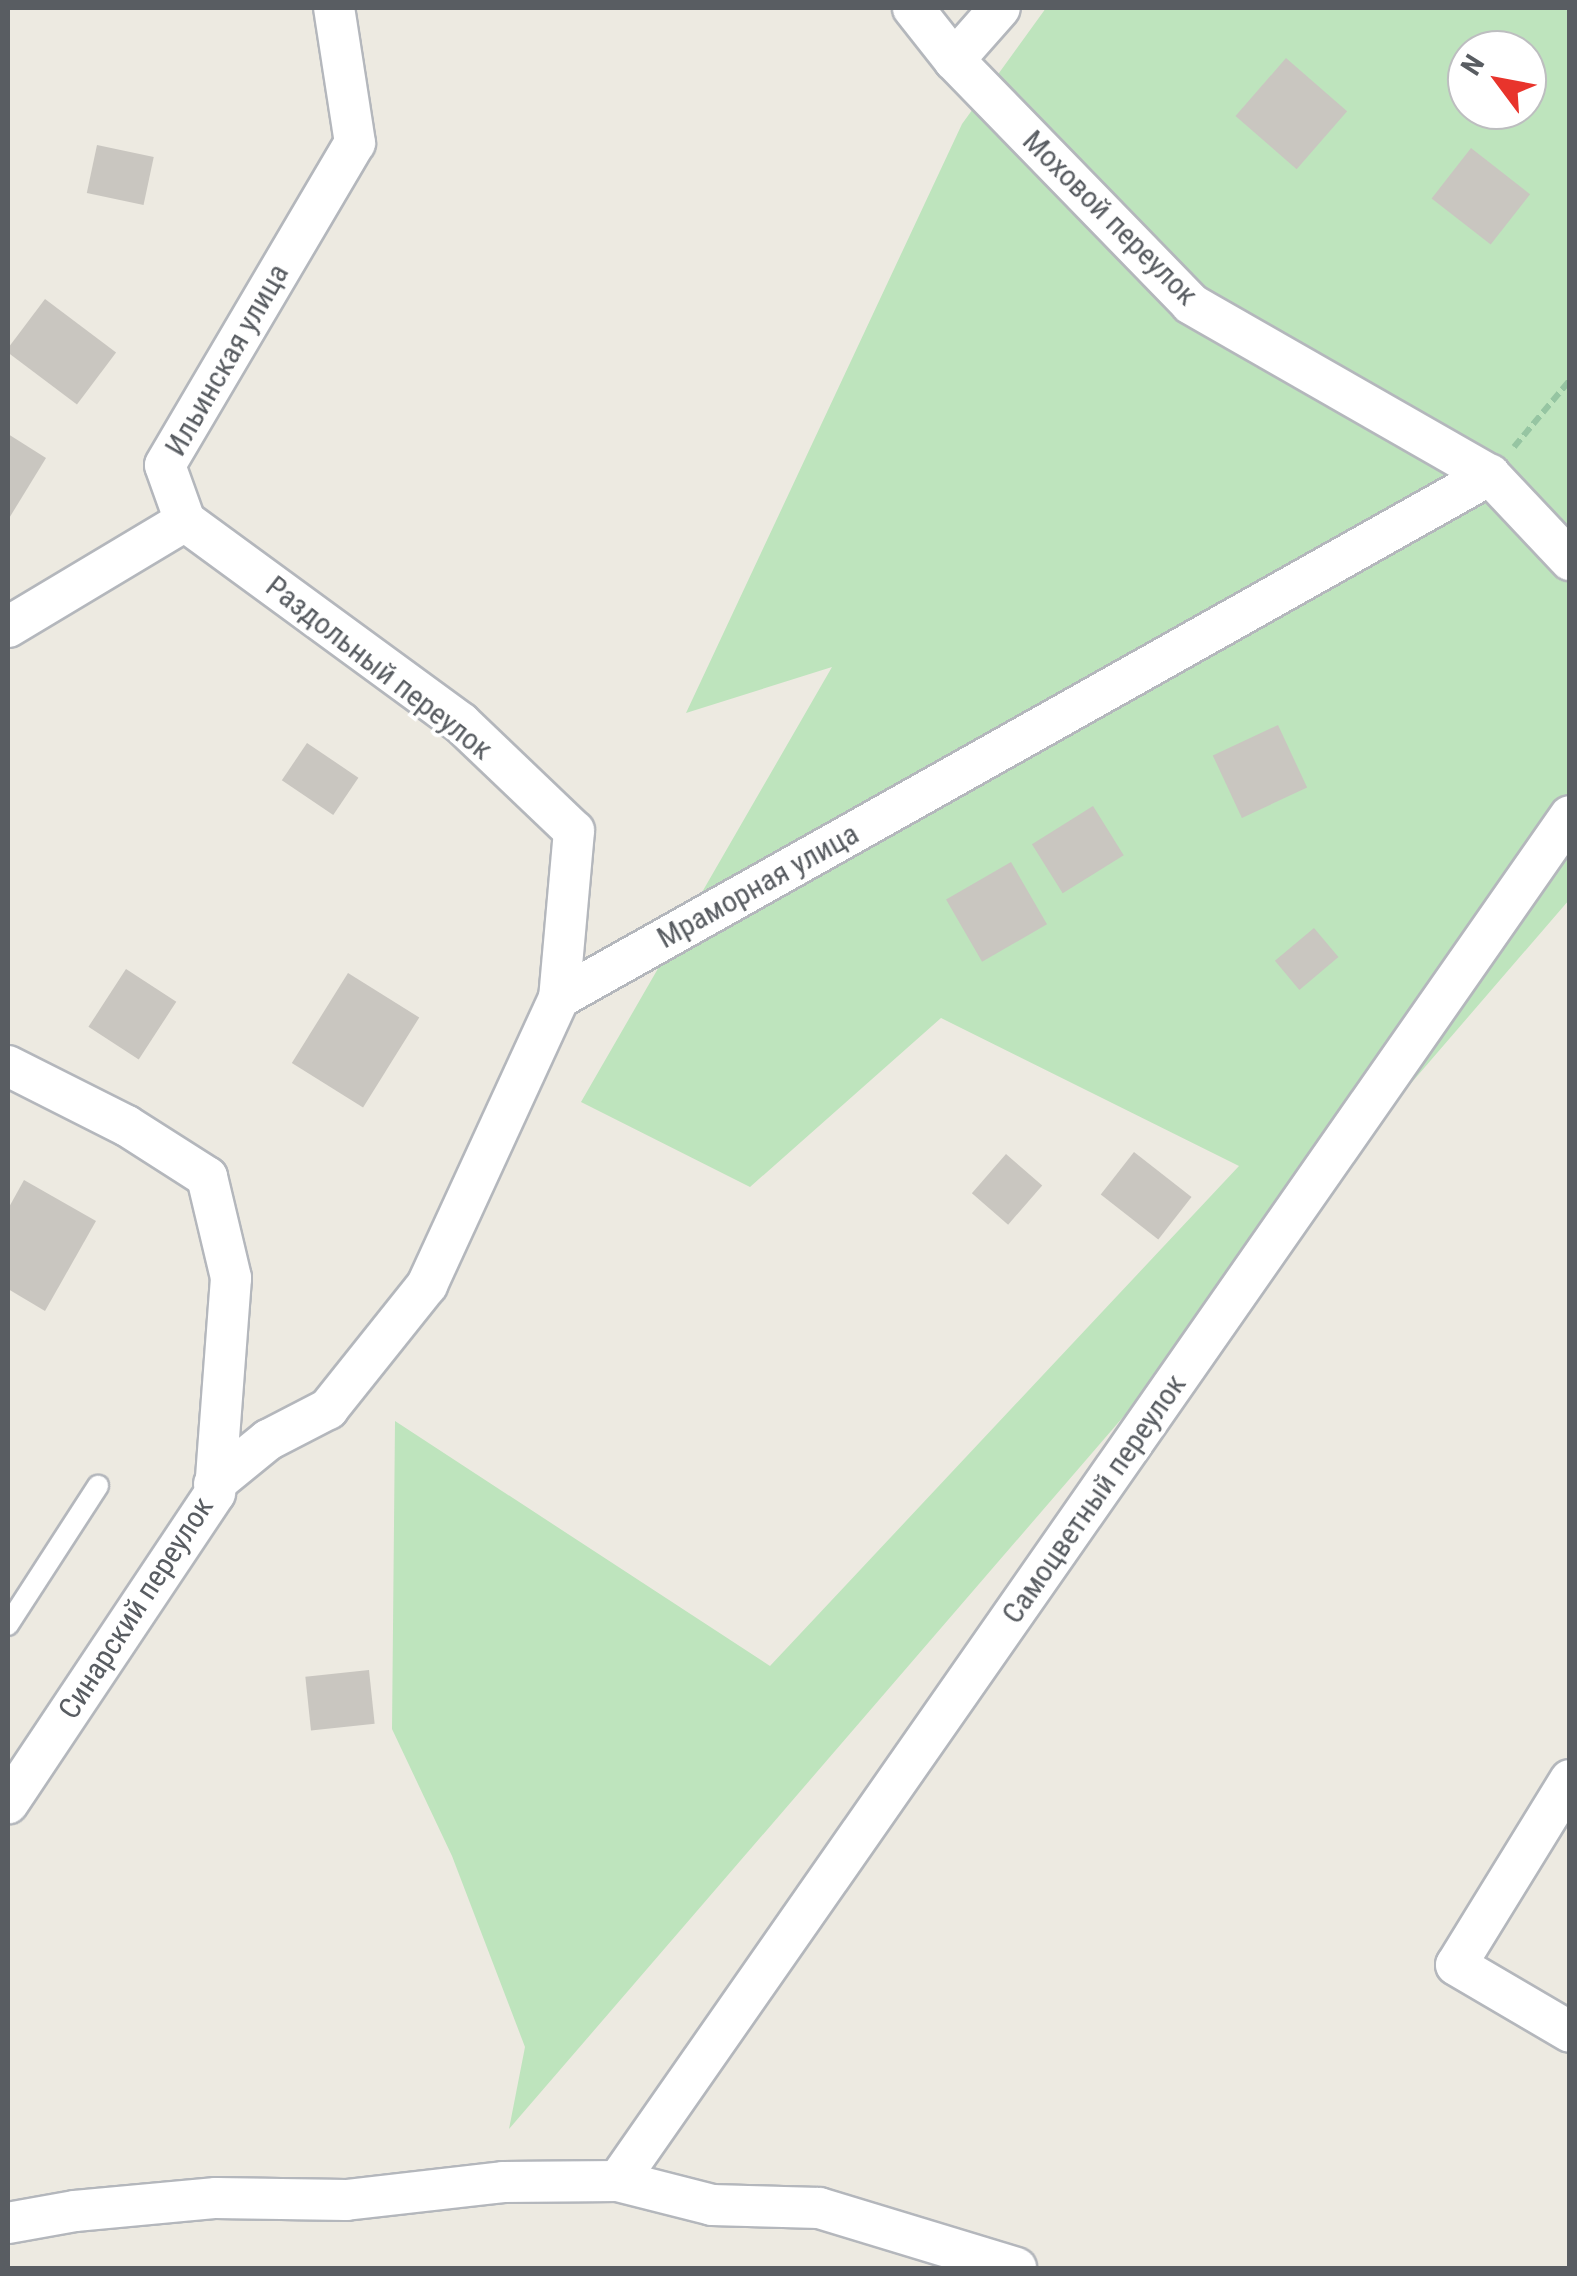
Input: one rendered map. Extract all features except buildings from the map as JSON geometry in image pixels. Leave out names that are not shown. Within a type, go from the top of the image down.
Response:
[{"type":"street","name":"Ильинская улица","points":[[185,522],[165,465],[355,143],[334,8]]},
{"type":"street","name":"Моховой переулок","points":[[913,8],[954,60],[1190,304],[1490,475],[1570,560]]},
{"type":"street","points":[[954,60],[1000,8]]},
{"type":"street","name":"Мраморная улица","points":[[559,998],[1490,475]]},
{"type":"street","points":[[8,627],[185,522]]},
{"type":"street","name":"Раздольный переулок","points":[[185,522],[462,723],[574,831],[559,998]]},
{"type":"street","name":"Самоцветный переулок","points":[[618,2181],[1570,816]]},
{"type":"street","points":[[214,1484],[268,1440],[328,1409],[428,1285],[559,998]]},
{"type":"street","name":"Синарский переулок","points":[[8,1066],[126,1126],[207,1177],[231,1278],[215,1493],[8,1803]]},
{"type":"street","points":[[1570,1780],[1456,1965],[1570,2032]]},
{"type":"street","points":[[8,2223],[76,2211],[216,2198],[346,2200],[503,2182],[618,2181],[712,2205],[819,2208],[1016,2268]]},
{"type":"lane","points":[[8,1624],[98,1486]]},
{"type":"path","points":[[1490,475],[1570,380]]},
{"type":"green space","points":[[1046,8],[1569,8],[1569,900],[509,2129],[525,2047],[452,1856],[392,1729],[395,1421],[770,1666],[1239,1166],[941,1018],[750,1187],[581,1102],[832,667],[686,713],[962,124]]}]
